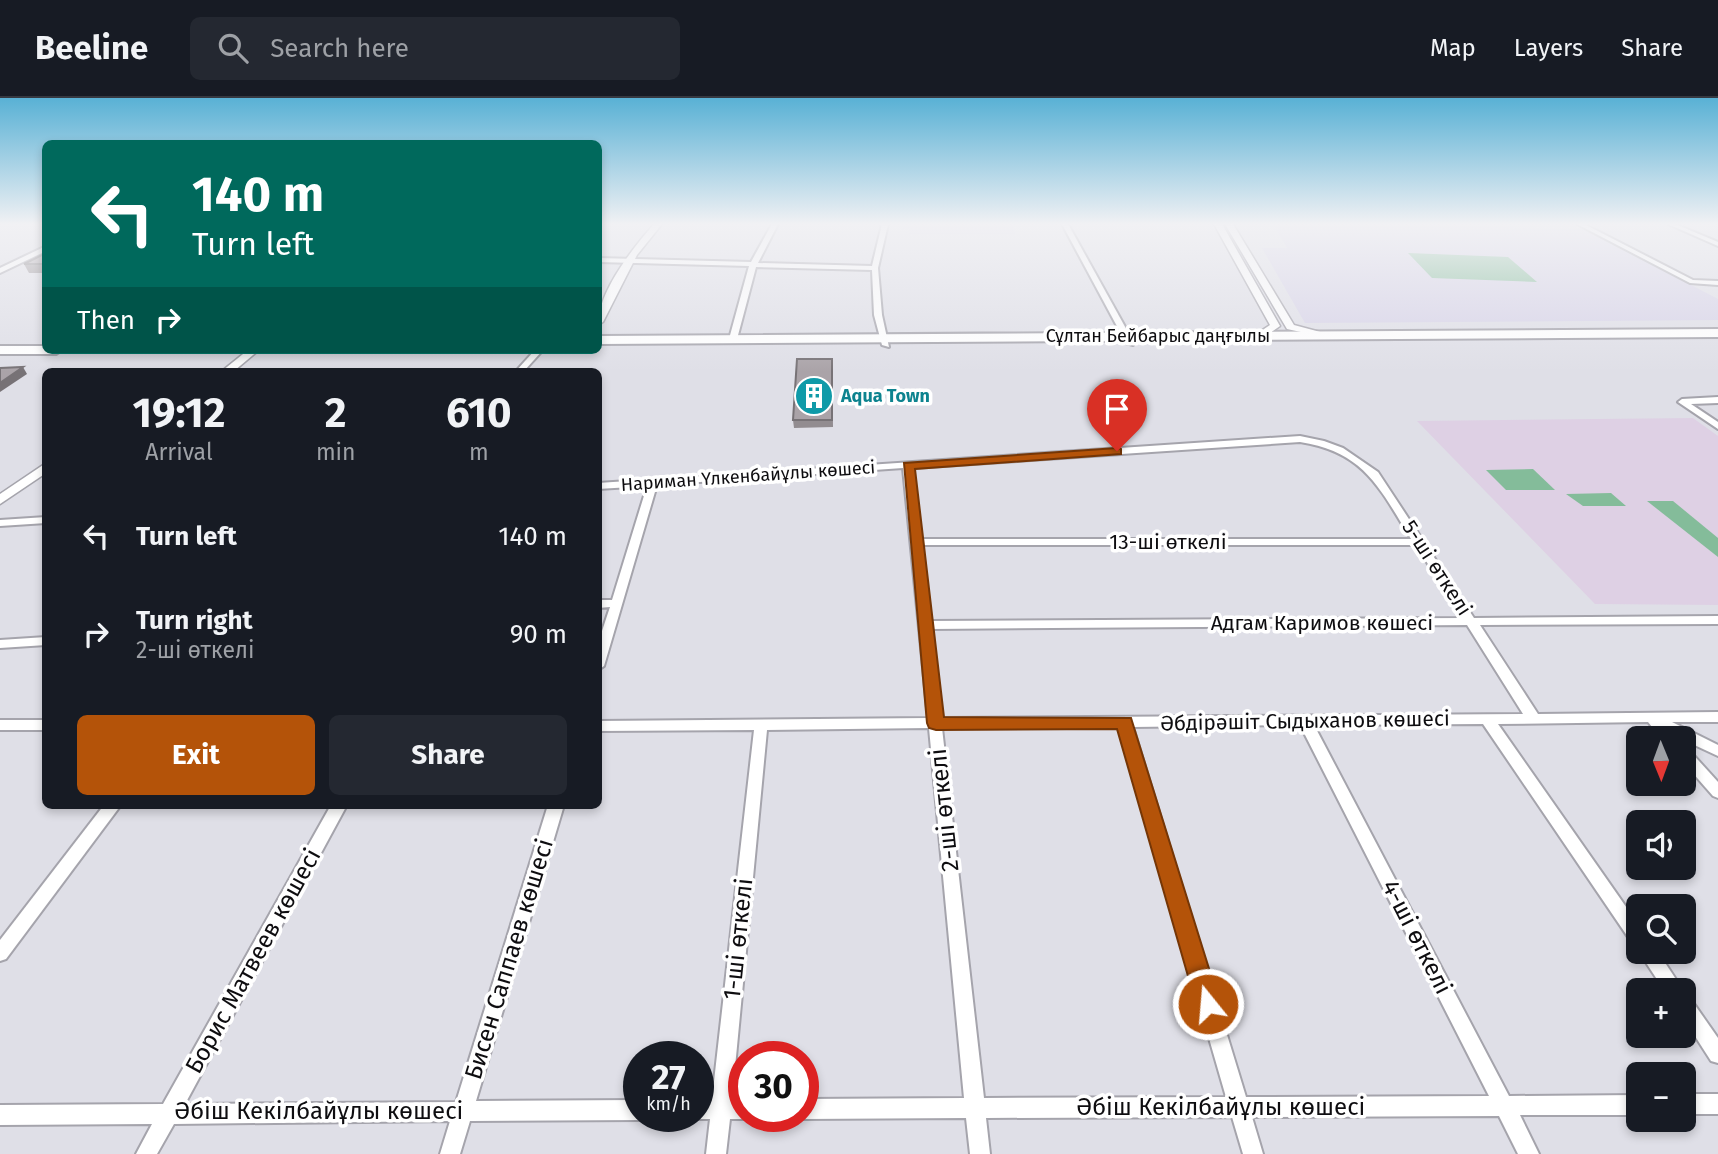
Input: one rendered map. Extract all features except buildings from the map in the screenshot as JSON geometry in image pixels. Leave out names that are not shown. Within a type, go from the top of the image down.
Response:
[{"type":"main road","name":"Сұлтан Бейбарыс даңғылы","points":[[1128,340],[1260,335],[1718,333]]},
{"type":"main road","name":"Сұлтан Бейбарыс даңғылы","points":[[602,340],[885,341]]},
{"type":"main road","name":"Сұлтан Бейбарыс даңғылы","points":[[602,347],[885,341],[1718,340]]},
{"type":"main road","points":[[0,344],[42,344]]},
{"type":"main road","points":[[0,350],[42,350]]},
{"type":"street","points":[[602,315],[623,273]]},
{"type":"street","points":[[733,339],[751,273]]},
{"type":"street","points":[[874,273],[878,315],[885,341]]},
{"type":"street","points":[[1092,273],[1128,340]]},
{"type":"street","points":[[1246,273],[1275,326],[1260,335]]},
{"type":"street","points":[[1258,273],[1290,327],[1320,335]]},
{"type":"street","points":[[1676,273],[1700,283],[1718,283]]},
{"type":"street","points":[[231,368],[249,354]]},
{"type":"street","points":[[523,368],[535,354]]},
{"type":"street","points":[[1682,402],[1718,400]]},
{"type":"street","points":[[1682,402],[1718,426]]},
{"type":"street","name":"Нариман Үлкенбайұлы көшесі","points":[[602,486],[1300,439],[1318,441]]},
{"type":"street","name":"5-ші өткелі","points":[[1318,441],[1360,461],[1376,474],[1534,719]]},
{"type":"street","name":"2-ші өткелі","points":[[908,465],[980,1154]]},
{"type":"street","points":[[0,500],[42,470]]},
{"type":"street","points":[[602,653],[653,482]]},
{"type":"street","points":[[0,523],[42,520]]},
{"type":"street","name":"13-ші өткелі","points":[[916,542],[1420,542]]},
{"type":"street","points":[[602,604],[618,603]]},
{"type":"street","name":"Адгам Каримов көшесі","points":[[925,625],[1718,620]]},
{"type":"street","points":[[0,644],[42,642]]},
{"type":"street","points":[[1650,717],[1658,726]]},
{"type":"street","points":[[1650,717],[1718,751]]},
{"type":"street","name":"Әбдірәшіт Сыдыханов көшесі","points":[[602,726],[1718,717]]},
{"type":"street","points":[[1487,719],[1626,921]]},
{"type":"street","name":"4-ші өткелі","points":[[1305,721],[1529,1154]]},
{"type":"street","points":[[1125,723],[1253,1154]]},
{"type":"street","points":[[0,724],[42,725]]},
{"type":"street","name":"1-ші өткелі","points":[[716,1154],[761,725]]},
{"type":"street","points":[[1696,767],[1718,792]]},
{"type":"street","points":[[0,953],[110,809]]},
{"type":"street","name":"Борис Матвеев көшесі","points":[[146,1154],[337,809]]},
{"type":"street","name":"Бисен Саппаев көшесі","points":[[450,1154],[555,809]]},
{"type":"street","points":[[1696,1022],[1718,1054]]},
{"type":"street","points":[[1696,1104],[1718,1104]]},
{"type":"street","name":"Әбіш Кекілбайұлы көшесі","points":[[819,1109],[1626,1105]]},
{"type":"street","name":"Әбіш Кекілбайұлы көшесі","points":[[0,1115],[623,1110]]},
{"type":"street","points":[[714,1110],[728,1110]]},
{"type":"shaded area","points":[[1276,273],[1668,273],[1718,299],[1718,320],[1305,323]]},
{"type":"shaded area","points":[[1693,418],[1718,436],[1718,605],[1595,604],[1417,421]]},
{"type":"green space","points":[[1427,273],[1527,273],[1537,282],[1432,278]]},
{"type":"green space","points":[[1533,469],[1555,490],[1506,490],[1486,470]]},
{"type":"green space","points":[[1611,493],[1626,506],[1583,506],[1566,494]]},
{"type":"green space","points":[[1647,501],[1673,501],[1718,538],[1718,557]]},
{"type":"place","name":"Aqua Town","points":[[814,396]]},
{"type":"route","points":[[1117,451],[908,465],[936,723],[1125,723],[1208,1004]]}]
